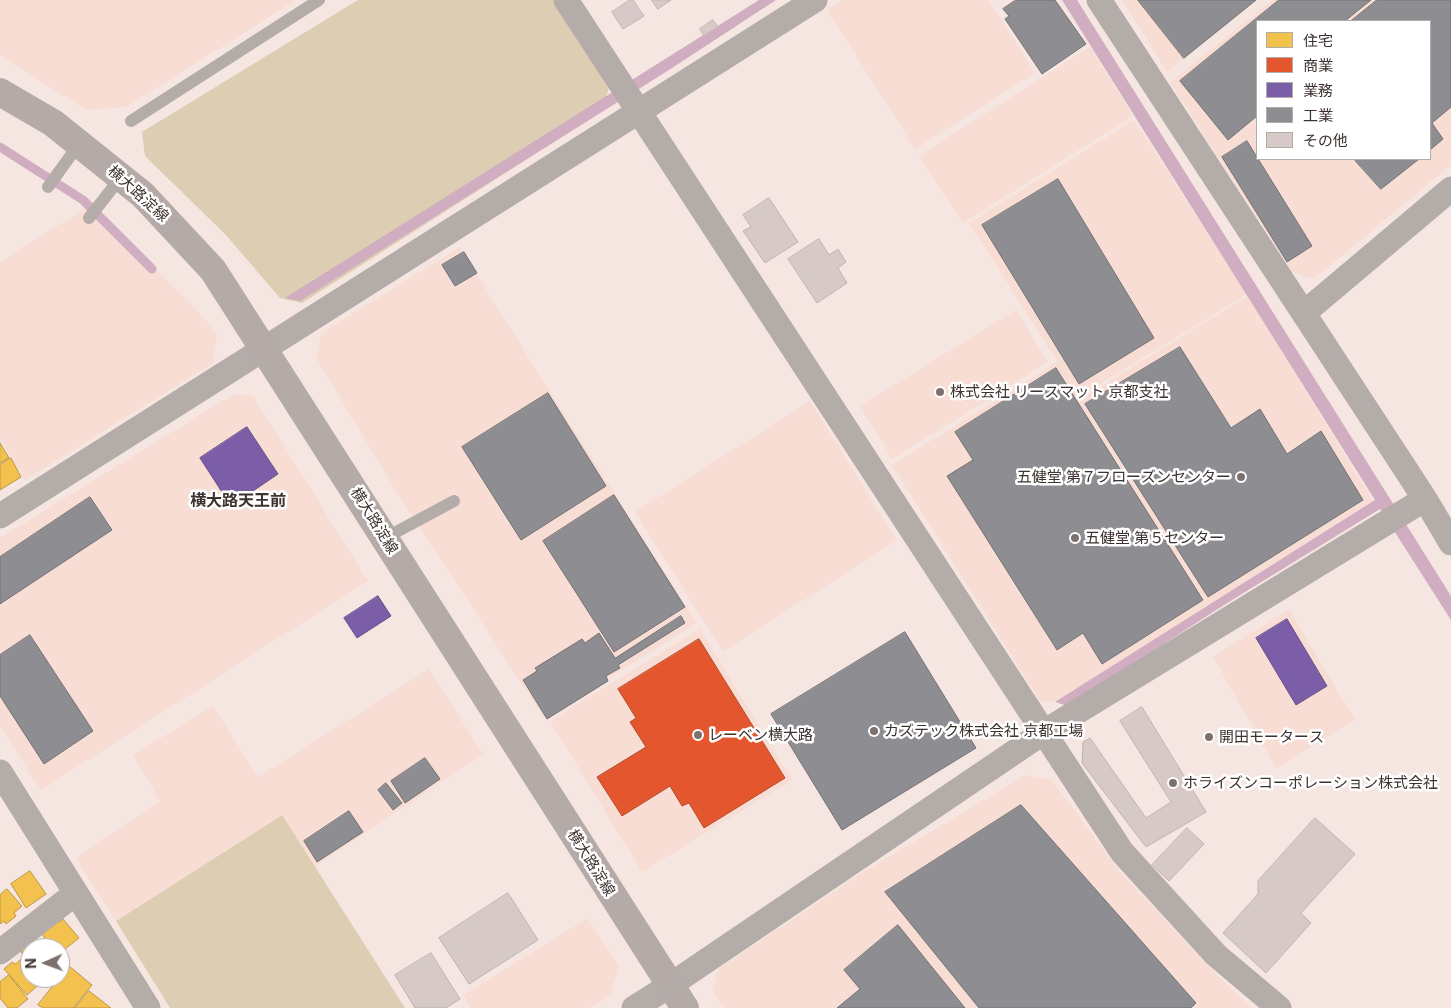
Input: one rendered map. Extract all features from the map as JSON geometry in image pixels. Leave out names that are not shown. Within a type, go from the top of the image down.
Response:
[{"type":"street","points":[[566,0],[1122,852],[1216,955],[1279,1008]]},
{"type":"street","points":[[0,516],[815,0]]},
{"type":"street","points":[[1099,0],[1304,313],[1420,503],[1451,543]]},
{"type":"street","name":"横大路淀線","points":[[0,92],[53,123],[143,195],[213,270],[684,1008]]},
{"type":"street","points":[[1304,313],[1451,189]]},
{"type":"street","points":[[634,1008],[1044,732],[1420,503]]},
{"type":"street","points":[[0,772],[148,1008]]},
{"type":"street","points":[[0,952],[76,893]]},
{"type":"lane","points":[[131,121],[319,0]]},
{"type":"lane","points":[[48,187],[78,144]]},
{"type":"lane","points":[[88,218],[121,177]]},
{"type":"lane","points":[[385,538],[454,500]]},
{"type":"shaded area","points":[[0,0],[296,0],[126,107],[86,110],[0,55]]},
{"type":"shaded area","points":[[358,0],[553,0],[609,88],[601,112],[302,303],[280,298],[226,235],[145,156],[142,132]]},
{"type":"shaded area","points":[[759,0],[776,0],[669,70],[300,301],[285,298]]},
{"type":"shaded area","points":[[843,0],[989,0],[1035,73],[915,149],[827,10]]},
{"type":"shaded area","points":[[1062,0],[1077,0],[1451,596],[1451,620],[1380,509],[1224,605],[1068,706],[1055,702],[1375,500]]},
{"type":"shaded area","points":[[1122,0],[1258,0],[1167,72]]},
{"type":"shaded area","points":[[1273,0],[1451,0],[1451,165],[1314,279],[1291,272],[1170,82]]},
{"type":"shaded area","points":[[1090,47],[1133,116],[963,223],[919,156]]},
{"type":"shaded area","points":[[1134,120],[1247,294],[1080,396],[1082,398],[1248,296],[1374,503],[1059,701],[1040,701],[892,465],[1058,362],[969,223]]},
{"type":"shaded area","points":[[90,205],[191,304],[217,333],[213,363],[25,480],[0,439],[0,262]]},
{"type":"shaded area","points":[[460,247],[697,623],[544,718],[393,486],[316,358],[321,333]]},
{"type":"shaded area","points":[[1016,310],[1048,362],[892,459],[860,406]]},
{"type":"shaded area","points":[[234,394],[253,396],[368,581],[41,790],[0,727],[0,538]]},
{"type":"shaded area","points":[[810,401],[897,540],[723,652],[635,512]]},
{"type":"shaded area","points":[[1289,609],[1355,720],[1276,768],[1213,657]]},
{"type":"shaded area","name":"レーベン横大路","points":[[700,629],[792,780],[642,872],[550,721]]},
{"type":"shaded area","points":[[429,669],[483,754],[314,867],[281,815],[116,921],[76,858],[160,801],[133,755],[213,706],[258,777]]},
{"type":"shaded area","points":[[1026,775],[1052,780],[1120,872],[1218,976],[1252,1008],[725,1008],[713,992],[718,969],[865,871]]},
{"type":"shaded area","points":[[282,815],[405,1008],[170,1008],[116,921]]},
{"type":"shaded area","points":[[588,918],[619,967],[610,995],[588,1008],[471,1008],[463,995]]},
{"type":"building: 住宅","points":[[0,443],[9,458],[0,463]]},
{"type":"building: 住宅","points":[[11,458],[21,477],[0,490],[0,465]]},
{"type":"building: 住宅","points":[[30,871],[46,894],[26,908],[11,884]]},
{"type":"building: 住宅","points":[[7,889],[22,906],[14,913],[16,916],[6,924],[4,921],[0,924],[0,895]]},
{"type":"building: 住宅","points":[[58,919],[60,922],[63,919],[79,938],[70,945],[70,938],[45,938],[41,933]]},
{"type":"building: 住宅","points":[[20,960],[20,987],[4,969],[12,962],[15,964]]},
{"type":"building: 住宅","points":[[70,967],[92,985],[73,1008],[43,1008],[38,1005],[52,988],[70,988]]},
{"type":"building: 住宅","points":[[9,975],[28,999],[17,1008],[8,1008],[0,998],[0,982]]},
{"type":"building: 住宅","points":[[21,988],[35,988],[27,995]]},
{"type":"building: 住宅","points":[[89,991],[111,1008],[75,1008]]},
{"type":"building: 商業","name":"レーベン横大路","points":[[699,639],[785,778],[704,828],[689,803],[682,806],[670,786],[622,816],[597,777],[646,747],[630,722],[636,718],[618,689]]},
{"type":"building: 業務","points":[[247,427],[278,474],[231,506],[200,458]]},
{"type":"building: 業務","points":[[378,596],[391,616],[357,638],[344,618]]},
{"type":"building: 業務","points":[[1287,619],[1327,686],[1296,705],[1256,638]]},
{"type":"building: 工業","points":[[1016,0],[1055,0],[1086,44],[1042,74],[1005,19],[1009,16],[1003,9]]},
{"type":"building: 工業","points":[[1138,0],[1256,0],[1184,58]]},
{"type":"building: 工業","points":[[1279,0],[1371,0],[1346,20],[1256,20],[1256,117],[1228,140],[1180,81]]},
{"type":"building: 工業","points":[[1377,0],[1451,0],[1451,107],[1432,123],[1443,139],[1431,149],[1431,20],[1352,20]]},
{"type":"building: 工業","points":[[1247,141],[1256,156],[1256,160],[1259,160],[1312,246],[1287,262],[1222,157]]},
{"type":"building: 工業","points":[[1355,160],[1418,160],[1381,189]]},
{"type":"building: 工業","points":[[1058,179],[1154,338],[1079,384],[982,225]]},
{"type":"building: 工業","points":[[464,252],[477,273],[455,286],[442,265]]},
{"type":"building: 工業","name":"五健堂 第７フローズンセンター","points":[[1180,347],[1231,428],[1260,409],[1287,454],[1321,431],[1363,500],[1208,597],[1085,404]]},
{"type":"building: 工業","name":"五健堂 第５センター","points":[[1056,368],[1203,600],[1102,664],[1083,633],[1057,650],[947,476],[973,460],[955,432]]},
{"type":"building: 工業","points":[[548,393],[606,486],[521,540],[462,447]]},
{"type":"building: 工業","points":[[614,495],[685,607],[614,652],[543,541]]},
{"type":"building: 工業","points":[[90,497],[112,530],[0,604],[0,557]]},
{"type":"building: 工業","points":[[681,616],[685,623],[618,665],[620,668],[606,676],[608,681],[547,719],[523,680],[537,671],[535,668],[582,639],[585,643],[599,633],[615,658]]},
{"type":"building: 工業","name":"カズテック株式会社 京都工場","points":[[905,632],[976,748],[842,830],[771,714]]},
{"type":"building: 工業","points":[[30,635],[93,731],[44,764],[0,696],[0,655]]},
{"type":"building: 工業","points":[[425,758],[440,779],[405,803],[391,781]]},
{"type":"building: 工業","points":[[386,783],[402,803],[393,810],[378,790]]},
{"type":"building: 工業","points":[[1021,805],[1196,1003],[1191,1008],[979,1008],[885,892]]},
{"type":"building: 工業","points":[[349,811],[363,832],[317,862],[304,841]]},
{"type":"building: 工業","points":[[898,925],[965,1008],[837,1008],[860,989],[844,970]]},
{"type":"building: その他","points":[[633,0],[644,16],[623,29],[612,12]]},
{"type":"building: その他","points":[[652,0],[671,0],[658,9]]},
{"type":"building: その他","points":[[713,20],[718,27],[704,36],[700,29]]},
{"type":"building: その他","points":[[769,198],[798,242],[765,263],[743,231],[751,227],[743,215]]},
{"type":"building: その他","points":[[819,239],[829,255],[838,249],[846,262],[838,268],[847,283],[817,303],[788,259]]},
{"type":"building: その他","name":"ホライズンコーポレーション株式会社","points":[[1142,707],[1206,812],[1146,847],[1082,763],[1083,742],[1090,738],[1146,818],[1171,802],[1120,721]]},
{"type":"building: その他","points":[[1315,818],[1355,854],[1301,913],[1311,923],[1266,973],[1223,933],[1258,894],[1258,881]]},
{"type":"building: その他","points":[[1187,828],[1204,844],[1169,881],[1152,865]]},
{"type":"building: その他","points":[[508,893],[538,940],[469,984],[439,938]]},
{"type":"building: その他","points":[[431,953],[460,999],[446,1008],[415,1008],[395,975]]},
{"type":"waterway","points":[[0,147],[83,200],[152,269]]},
{"type":"place","name":"株式会社 リースマット 京都支社","points":[[940,392]]},
{"type":"place","name":"五健堂 第７フローズンセンター","points":[[1241,477]]},
{"type":"place","name":"五健堂 第５センター","points":[[1075,538]]},
{"type":"place","name":"カズテック株式会社 京都工場","points":[[874,731]]},
{"type":"place","name":"レーベン横大路","points":[[698,735]]},
{"type":"place","name":"開田モータース","points":[[1209,737]]},
{"type":"place","name":"ホライズンコーポレーション株式会社","points":[[1173,783]]},
{"type":"district","name":"横大路天王前","points":[[238,501]]}]
